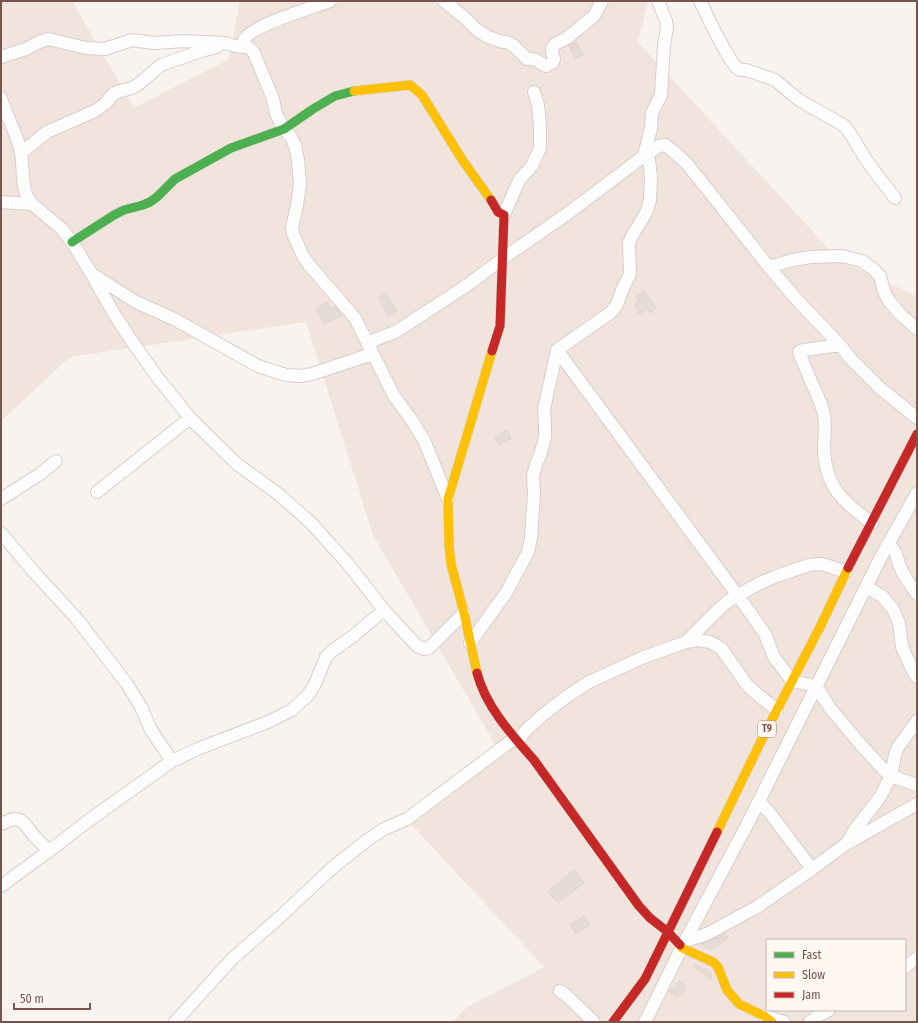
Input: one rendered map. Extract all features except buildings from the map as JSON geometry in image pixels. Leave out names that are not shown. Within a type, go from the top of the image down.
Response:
[{"type":"main road","points":[[72,242],[118,213],[149,203],[159,195],[168,183],[212,158],[231,148],[284,128],[335,96],[354,91],[410,86],[422,95],[482,187],[492,199],[498,212],[504,216],[500,326],[448,499],[451,564],[479,680],[485,696],[492,708],[534,760],[602,858],[639,906],[650,918],[683,944],[713,962],[718,967],[727,990],[739,1004],[769,1020]]},
{"type":"main road","name":"T9","points":[[613,1022],[645,979],[764,735],[917,434]]},
{"type":"street","points":[[244,46],[244,40],[248,36],[265,25],[330,1]]},
{"type":"street","points":[[444,1],[465,18],[476,30],[488,37],[507,42],[514,46],[527,58],[538,60],[546,66],[553,62],[554,59],[552,49],[555,44],[567,38],[594,16],[602,1]]},
{"type":"street","points":[[644,156],[651,128],[652,113],[661,96],[664,45],[667,27],[658,1]]},
{"type":"street","points":[[700,1],[724,49],[737,68],[758,75],[770,77],[799,100],[848,129],[859,150],[895,198]]},
{"type":"street","points":[[1,57],[26,50],[39,42],[48,39],[86,48],[105,50],[132,40],[154,43],[186,40],[225,43],[250,48],[254,53],[273,99],[276,114],[293,141],[298,160],[300,184],[292,228],[293,234],[303,256],[310,266],[355,318],[394,396],[424,440],[448,499]]},
{"type":"street","points":[[21,153],[47,132],[95,111],[117,92],[136,86],[161,65],[225,43]]},
{"type":"street","points":[[504,216],[520,179],[532,166],[540,148],[538,105],[534,92]]},
{"type":"street","points":[[1,98],[21,153],[26,195],[28,200],[62,229],[72,242],[131,340],[158,378],[190,418],[238,465],[277,492],[311,523],[348,564],[384,610],[417,646],[424,649],[429,648],[464,613]]},
{"type":"street","points":[[91,273],[136,302],[174,319],[258,366],[286,375],[300,376],[312,374],[370,348],[417,319],[567,214],[644,156],[659,146],[665,144],[674,151],[712,194],[769,267],[850,358],[880,388],[917,418]]},
{"type":"street","points":[[470,643],[506,593],[528,552],[531,538],[534,494],[533,476],[545,437],[544,409],[557,350],[610,313],[617,305],[630,274],[629,243],[646,213],[650,200],[651,177],[649,160],[644,156]]},
{"type":"street","points":[[1,202],[32,204]]},
{"type":"street","points":[[769,267],[792,260],[811,257],[842,256],[862,261],[880,276],[884,291],[890,301],[900,314],[917,329]]},
{"type":"street","points":[[840,345],[799,352],[823,410],[825,433],[824,450],[827,470],[831,482],[842,499],[855,511],[872,523]]},
{"type":"street","points":[[557,350],[765,634],[774,657],[792,681],[816,686],[830,708],[880,766],[891,776],[917,785]]},
{"type":"street","points":[[97,492],[190,418]]},
{"type":"street","points":[[1,498],[40,474],[56,461]]},
{"type":"street","points":[[645,1022],[683,944],[759,801],[888,544],[917,493]]},
{"type":"street","points":[[1,533],[77,619],[126,684],[141,707],[151,730],[172,761]]},
{"type":"street","points":[[888,544],[894,550],[900,567],[917,594]]},
{"type":"street","points":[[686,642],[728,601],[760,583],[809,565],[822,564],[846,572]]},
{"type":"street","points":[[866,587],[882,596],[893,609],[899,623],[902,647],[912,669],[917,676]]},
{"type":"street","points":[[1,886],[172,761],[200,748],[268,722],[292,710],[308,695],[315,684],[326,657],[384,610]]},
{"type":"street","points":[[175,1022],[232,960],[332,868],[366,841],[384,829],[407,819],[516,739],[566,697],[589,682],[644,657],[686,642],[698,640],[710,642],[721,648],[747,685],[777,710]]},
{"type":"street","points":[[846,844],[880,797],[891,776],[898,747],[917,721]]},
{"type":"street","points":[[759,801],[812,869]]},
{"type":"street","points":[[683,944],[707,934],[757,907],[846,844],[917,804]]},
{"type":"street","points":[[1,824],[13,819],[20,820],[49,851]]},
{"type":"street","points":[[906,966],[917,958]]},
{"type":"street","points":[[560,991],[594,1022]]},
{"type":"street","points":[[810,1022],[827,1011]]},
{"type":"street","points":[[769,1020],[784,1022]]},
{"type":"shaded area","points":[[1,1],[72,1],[134,108],[229,59],[240,1],[648,1],[638,42],[839,260],[917,296],[917,1022],[453,1022],[467,1007],[544,967],[409,822],[499,751],[373,535],[306,322],[70,357],[1,421]]},
{"type":"traffic: fast","points":[[72,242],[114,215],[124,210],[150,202],[175,179],[231,148],[284,129],[335,96],[354,91]]},
{"type":"traffic: slow","points":[[354,91],[410,85],[422,95],[463,161],[491,200]]},
{"type":"traffic: slow","points":[[477,673],[464,613],[451,564],[448,499],[492,351]]},
{"type":"traffic: slow","points":[[717,832],[848,568]]},
{"type":"traffic: slow","points":[[680,945],[682,948],[713,962],[718,967],[727,990],[739,1004],[764,1016],[772,1022]]},
{"type":"traffic: jam","points":[[491,200],[498,212],[504,215],[500,326],[492,351]]},
{"type":"traffic: jam","points":[[848,568],[917,434]]},
{"type":"traffic: jam","points":[[477,673],[486,697],[500,720],[534,760],[639,906],[680,945]]},
{"type":"traffic: jam","points":[[613,1022],[645,979],[717,832]]}]
